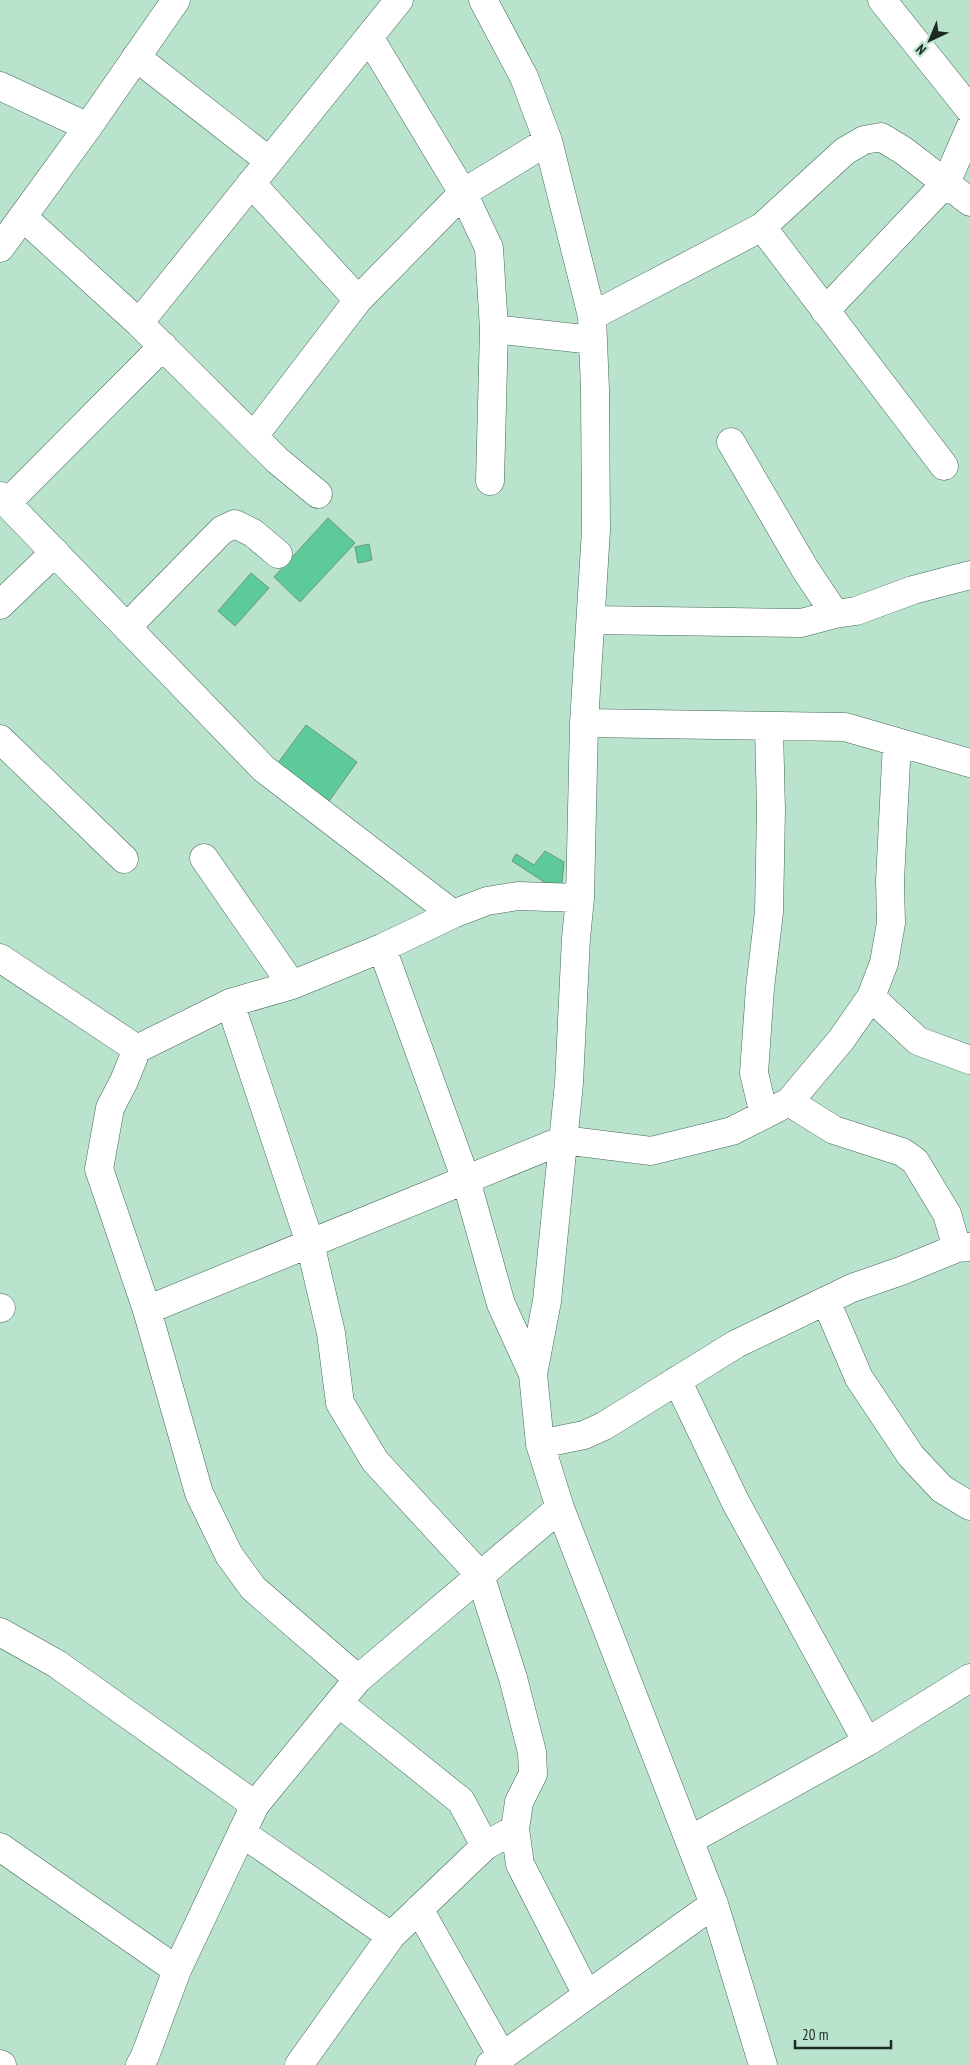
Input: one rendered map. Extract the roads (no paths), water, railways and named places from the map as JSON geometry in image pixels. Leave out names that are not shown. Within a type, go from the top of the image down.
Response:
[{"type":"street","points":[[139,324],[399,0]]},
{"type":"street","points":[[483,0],[524,78],[548,141],[592,328],[596,530],[584,723],[580,898],[576,938],[569,1083],[547,1301],[533,1374],[540,1444],[560,1508],[714,1904],[763,2065]]},
{"type":"street","points":[[882,0],[970,110]]},
{"type":"street","points":[[0,248],[88,128],[170,2]]},
{"type":"street","points":[[369,37],[463,193],[489,248],[494,329],[490,481]]},
{"type":"street","points":[[136,56],[269,161]]},
{"type":"street","points":[[0,86],[88,128]]},
{"type":"street","points":[[826,310],[946,183],[970,128]]},
{"type":"street","points":[[494,329],[592,328],[762,227],[845,151],[864,140],[880,137],[904,151],[970,202]]},
{"type":"street","points":[[254,436],[358,300],[463,193],[548,141]]},
{"type":"street","points":[[251,183],[358,300]]},
{"type":"street","points":[[23,217],[163,346],[277,460],[318,494]]},
{"type":"street","points":[[762,227],[944,466]]},
{"type":"street","points":[[163,346],[4,499],[264,769],[453,914]]},
{"type":"street","points":[[731,442],[804,569],[835,614]]},
{"type":"street","points":[[127,627],[222,530],[235,524],[253,533],[278,554]]},
{"type":"street","points":[[0,605],[55,552]]},
{"type":"street","points":[[590,620],[801,623],[835,614],[856,611],[913,590],[970,575]]},
{"type":"street","points":[[584,723],[769,728],[845,727],[970,763]]},
{"type":"street","points":[[764,1115],[754,1073],[760,988],[769,912],[771,810],[769,728]]},
{"type":"street","points":[[0,739],[124,859]]},
{"type":"street","points":[[147,1310],[563,1140],[651,1151],[732,1131],[789,1102],[841,1040],[871,997],[884,963],[891,923],[890,881],[897,742]]},
{"type":"street","points":[[204,858],[292,984]]},
{"type":"street","points":[[358,1679],[253,1588],[229,1555],[199,1492],[147,1310],[99,1169],[110,1108],[137,1049],[230,1003],[292,984],[382,948],[453,914],[487,901],[518,896],[580,898]]},
{"type":"street","points":[[382,948],[466,1180],[501,1304],[533,1374]]},
{"type":"street","points":[[0,958],[137,1049]]},
{"type":"street","points":[[871,997],[918,1041],[970,1060]]},
{"type":"street","points":[[230,1003],[310,1243],[331,1333],[340,1404],[375,1461],[480,1576],[513,1678],[532,1752],[533,1774],[519,1802],[515,1829],[520,1864],[587,1995]]},
{"type":"street","points":[[540,1444],[584,1435],[604,1426],[736,1344],[852,1288],[963,1248],[947,1214],[915,1161],[902,1152],[834,1130],[789,1102]]},
{"type":"street","points":[[826,1301],[859,1378],[911,1456],[942,1489],[970,1506]]},
{"type":"street","points":[[676,1380],[736,1503],[867,1742]]},
{"type":"street","points":[[140,2065],[177,1970],[254,1805],[358,1679],[560,1508]]},
{"type":"street","points":[[0,1632],[57,1664],[254,1805]]},
{"type":"street","points":[[690,1840],[867,1742],[970,1678]]},
{"type":"street","points":[[339,1703],[461,1801],[485,1846]]},
{"type":"street","points":[[299,2065],[391,1936],[485,1846],[515,1829]]},
{"type":"street","points":[[242,1833],[391,1936]]},
{"type":"street","points":[[0,1847],[177,1970]]},
{"type":"street","points":[[419,1909],[496,2061],[714,1904]]}]
